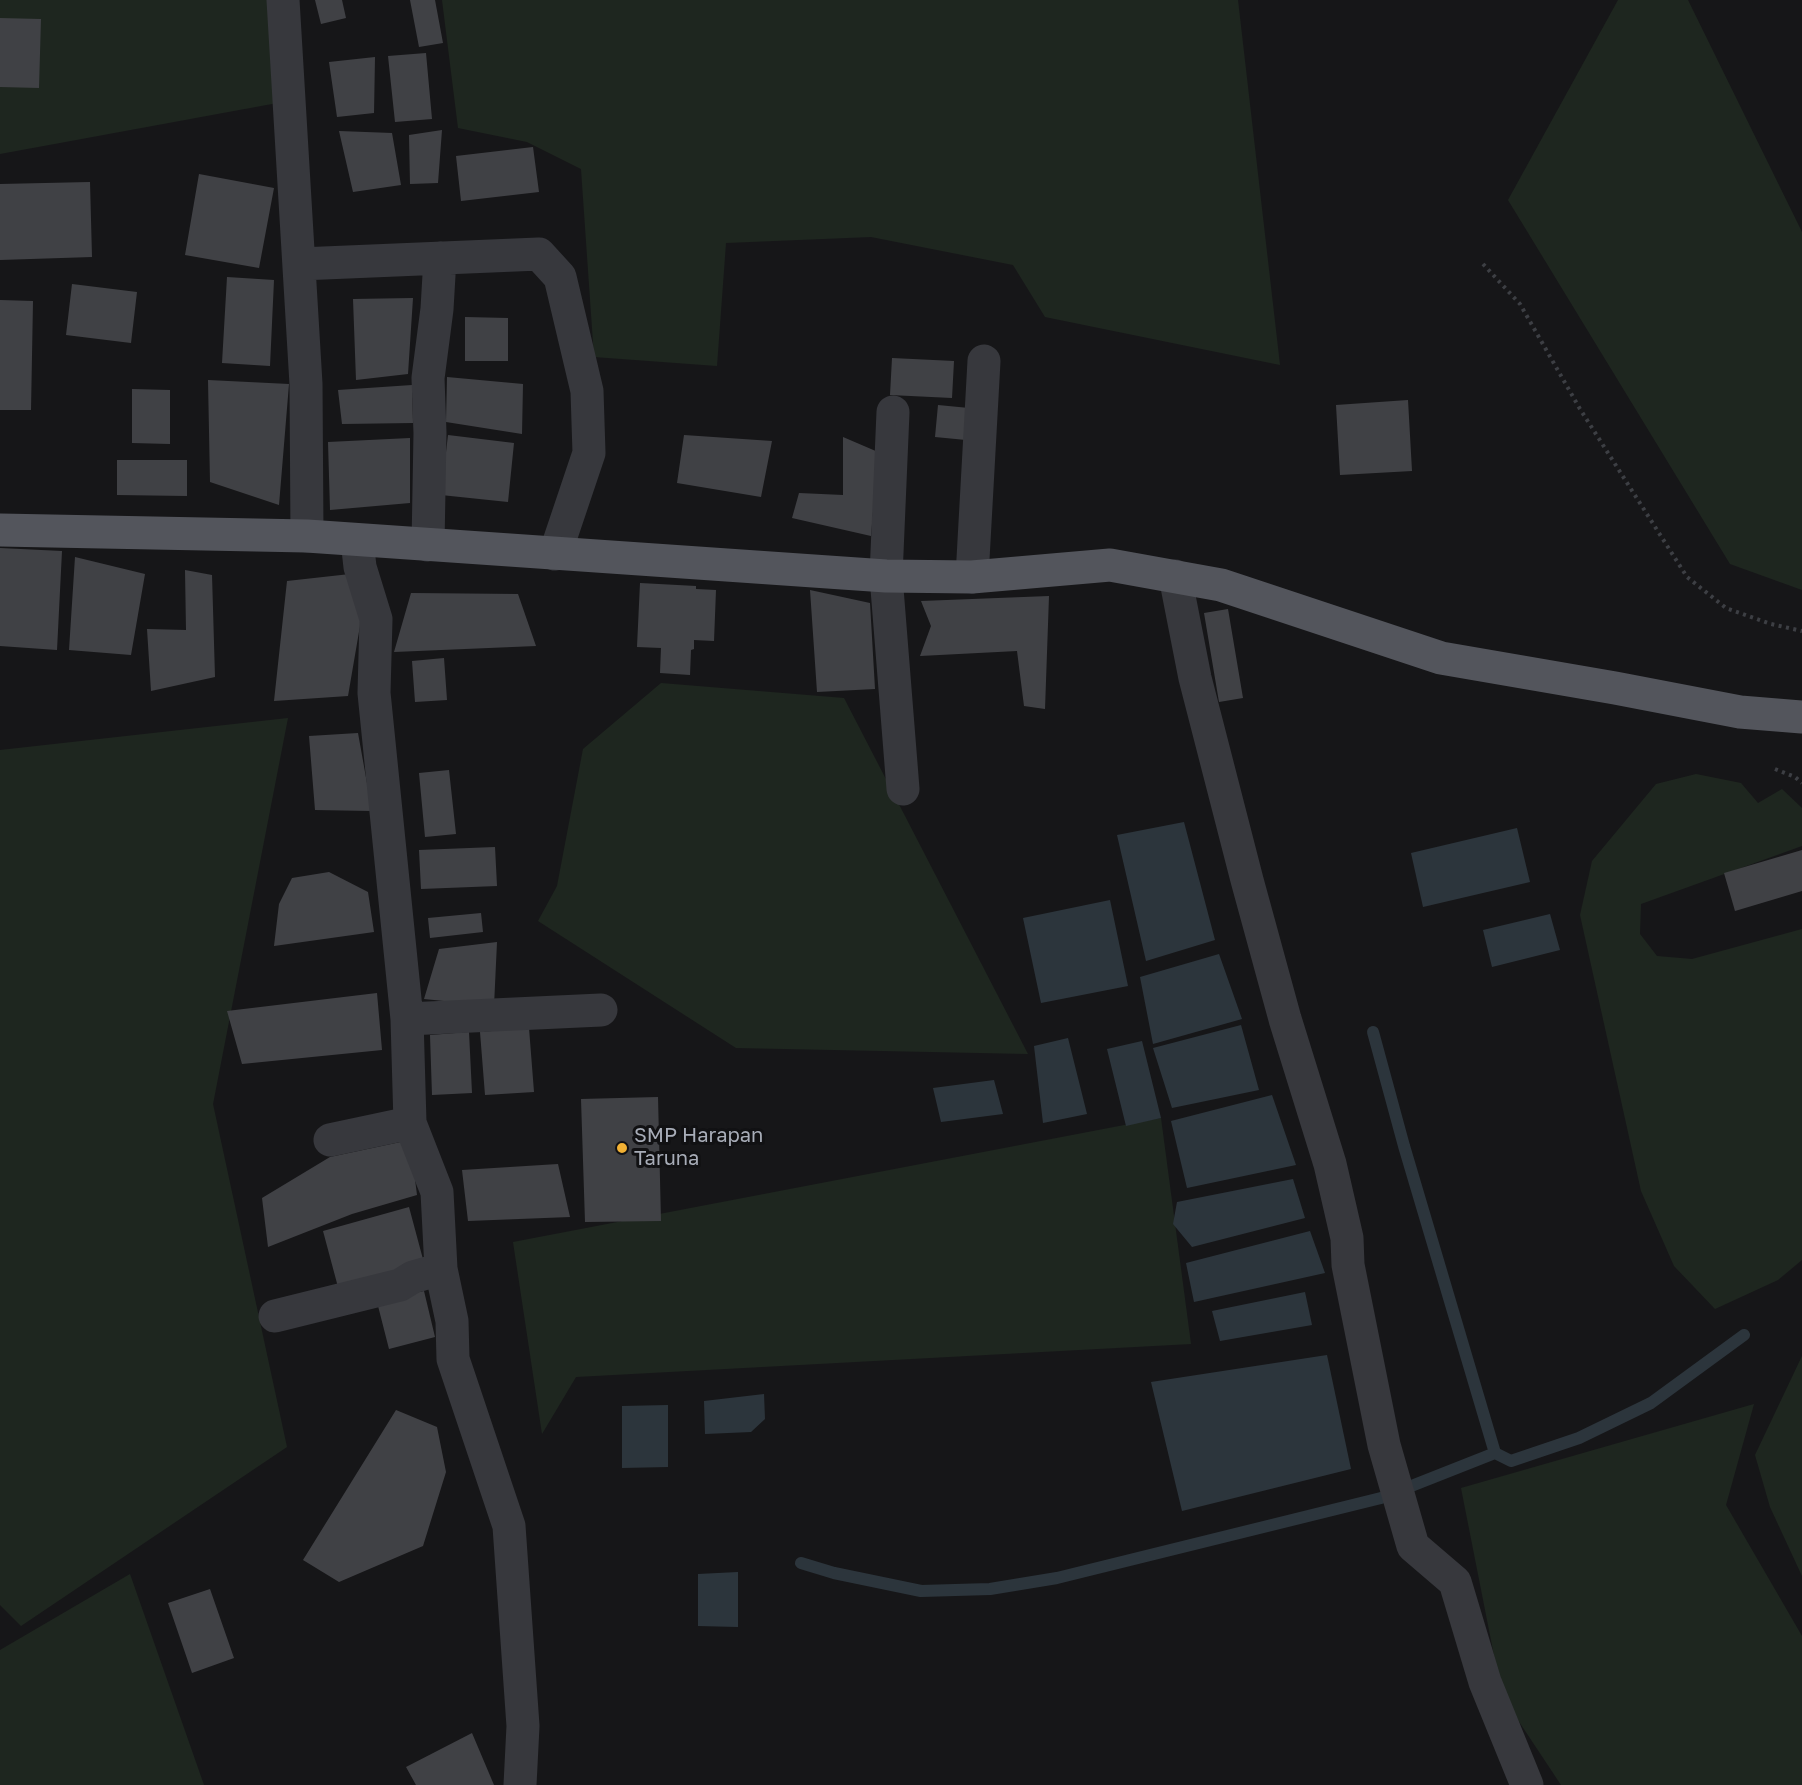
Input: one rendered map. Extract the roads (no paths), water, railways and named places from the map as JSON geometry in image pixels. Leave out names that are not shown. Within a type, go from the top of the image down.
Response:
[{"type":"main road","points":[[0,530],[307,536],[886,576],[972,578],[1110,565],[1221,585],[1441,658],[1740,712],[1802,717]]},
{"type":"street","points":[[283,0],[306,384],[307,536]]},
{"type":"street","points":[[300,264],[539,254],[560,277],[587,391],[590,453],[555,554]]},
{"type":"street","points":[[428,545],[430,434],[428,378],[437,309],[440,258]]},
{"type":"street","points":[[972,578],[984,361]]},
{"type":"street","points":[[893,412],[886,576],[903,789]]},
{"type":"street","points":[[357,540],[360,567],[376,619],[374,693],[407,1019],[410,1123],[437,1192],[441,1269],[452,1321],[453,1359],[509,1526],[523,1726],[520,1785]]},
{"type":"street","points":[[1175,576],[1195,678],[1247,879],[1285,1019],[1330,1164],[1347,1238],[1348,1265],[1384,1445],[1413,1546],[1455,1582],[1485,1682],[1527,1785]]},
{"type":"street","points":[[407,1019],[601,1010]]},
{"type":"street","points":[[330,1140],[410,1123]]},
{"type":"street","points":[[274,1316],[400,1285],[413,1277],[441,1269]]},
{"type":"waterway","points":[[1373,1032],[1404,1146],[1495,1453],[1511,1461],[1579,1438],[1651,1403],[1744,1335]]},
{"type":"waterway","points":[[801,1563],[834,1573],[921,1591],[990,1589],[1057,1578],[1381,1498],[1495,1453]]},
{"type":"place","name":"SMP Harapan Taruna","points":[[622,1148]]}]
